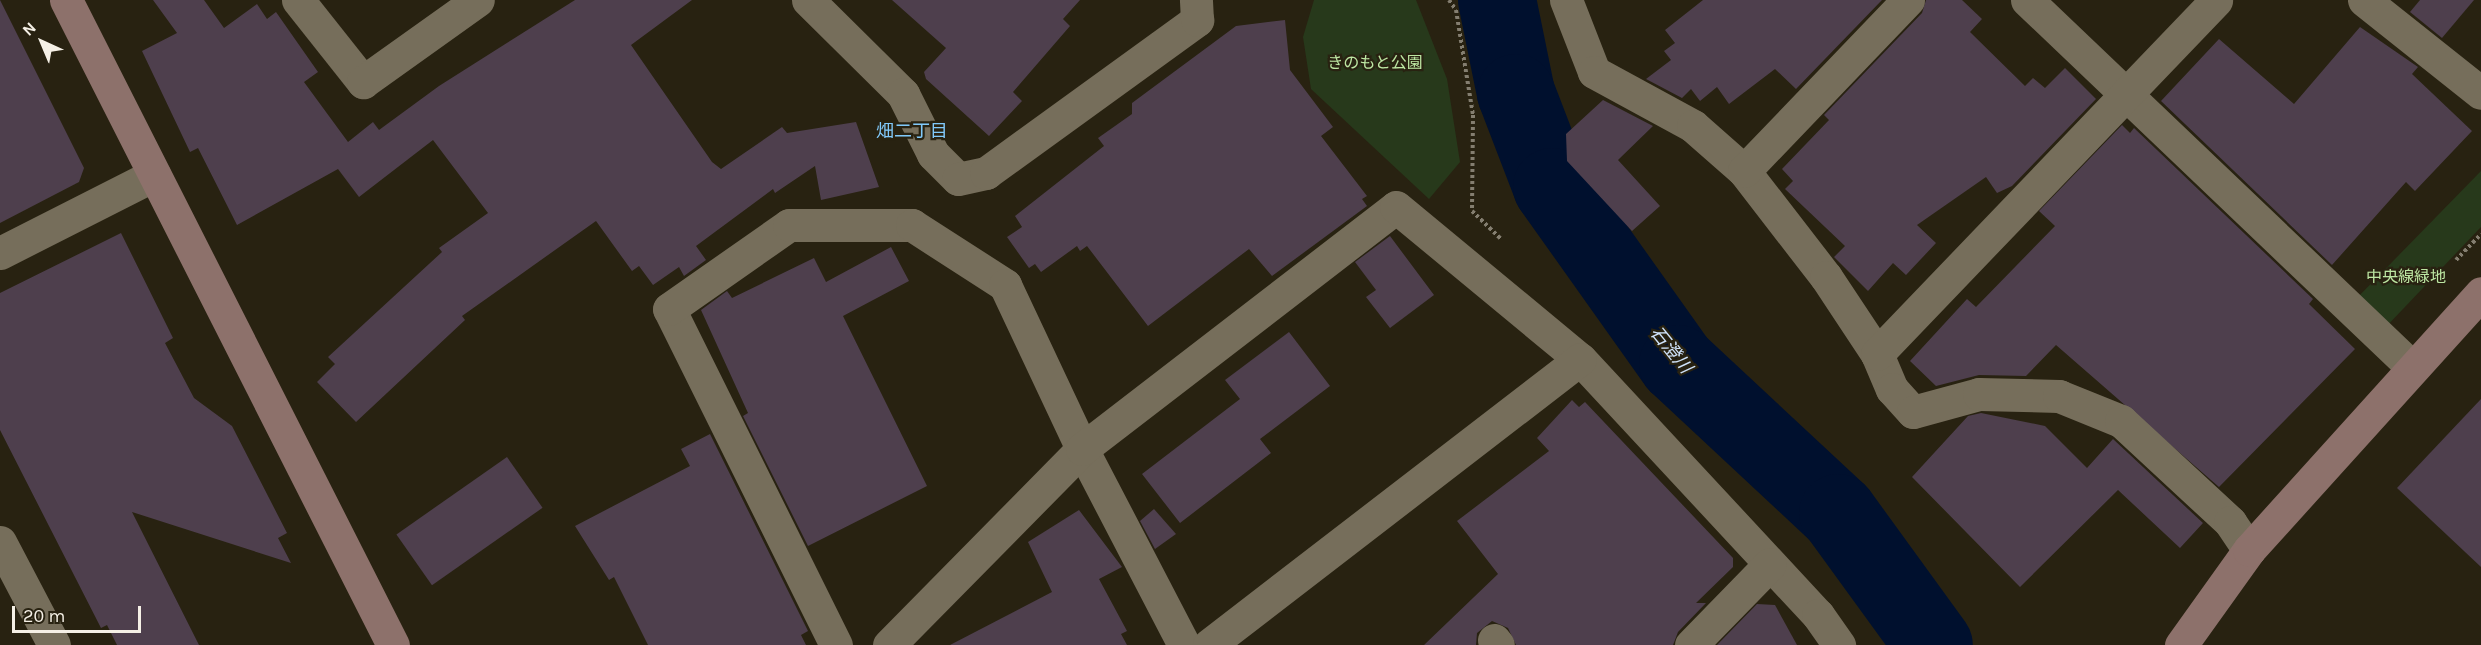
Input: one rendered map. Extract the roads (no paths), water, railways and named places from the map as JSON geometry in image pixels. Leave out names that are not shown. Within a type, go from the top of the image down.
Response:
[{"type":"street","points":[[66,0],[393,645]]},
{"type":"street","points":[[298,0],[363,82],[478,0]]},
{"type":"street","points":[[807,0],[903,94],[933,154],[958,179],[986,173],[1197,20],[1196,0]]},
{"type":"street","points":[[1566,0],[1594,72],[1693,126],[1744,171],[1876,354],[1892,389],[1913,412],[1979,394],[2059,396],[2121,421],[2230,522],[2248,550]]},
{"type":"street","points":[[1744,171],[1908,0]]},
{"type":"street","points":[[2027,0],[2126,98],[2412,367]]},
{"type":"street","points":[[1876,354],[2126,98],[2216,0]]},
{"type":"street","points":[[2364,0],[2481,93]]},
{"type":"street","points":[[0,253],[153,175]]},
{"type":"street","points":[[889,645],[1082,449],[1396,207],[1580,359],[1770,564],[1839,645]]},
{"type":"street","points":[[836,645],[669,309],[789,225],[912,225],[1005,285],[1082,449],[1184,645]]},
{"type":"street","points":[[2181,645],[2248,550],[2481,293]]},
{"type":"street","points":[[1209,645],[1580,359]]},
{"type":"street","points":[[0,542],[54,645]]},
{"type":"street","points":[[1691,645],[1770,564]]},
{"type":"waterway","name":"石澄川","points":[[1497,0],[1516,93],[1552,187],[1678,364],[1838,513],[1934,645]]},
{"type":"district","name":"畑二丁目","points":[[912,131]]},
{"type":"park label","name":"きのもと公園","points":[[1375,63]]},
{"type":"park label","name":"中央線緑地","points":[[2406,277]]}]
